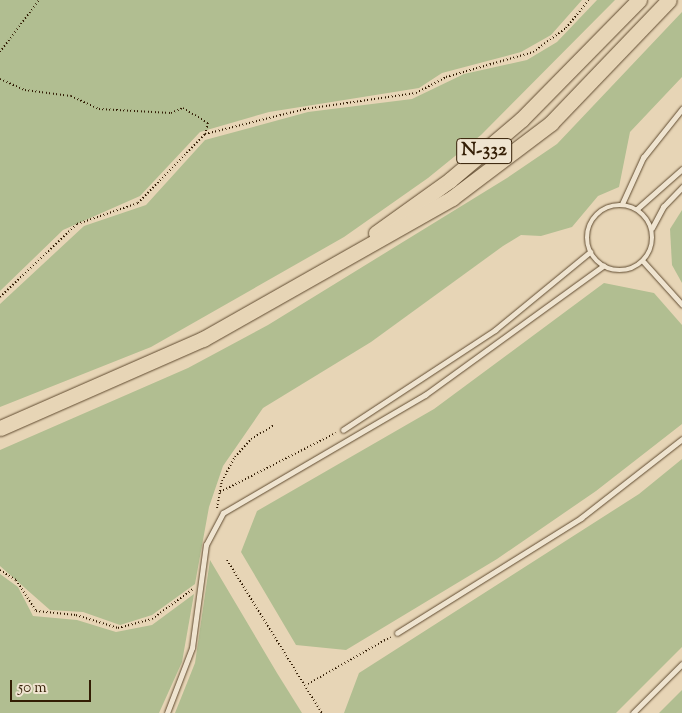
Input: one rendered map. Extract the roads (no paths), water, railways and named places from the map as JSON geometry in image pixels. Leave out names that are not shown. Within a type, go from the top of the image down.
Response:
[{"type":"highway","name":"N-332","points":[[309,281],[450,180],[522,119],[639,0]]},
{"type":"highway","name":"N-332","points":[[0,428],[194,343],[309,281],[452,198],[507,157],[607,69],[669,0]]},
{"type":"lane","points":[[682,109],[644,158],[622,204],[594,217],[587,236],[590,252],[603,266],[624,271],[644,262],[653,246],[652,228],[663,207],[682,187]]},
{"type":"lane","points":[[637,208],[682,169]]},
{"type":"lane","points":[[622,204],[637,208],[652,228]]},
{"type":"lane","points":[[343,430],[495,330],[590,252]]},
{"type":"lane","points":[[644,262],[682,304]]},
{"type":"lane","points":[[167,713],[192,648],[213,528],[239,501],[425,395],[603,266]]},
{"type":"lane","points":[[396,633],[581,518],[682,439]]},
{"type":"lane","points":[[633,713],[682,664]]}]
